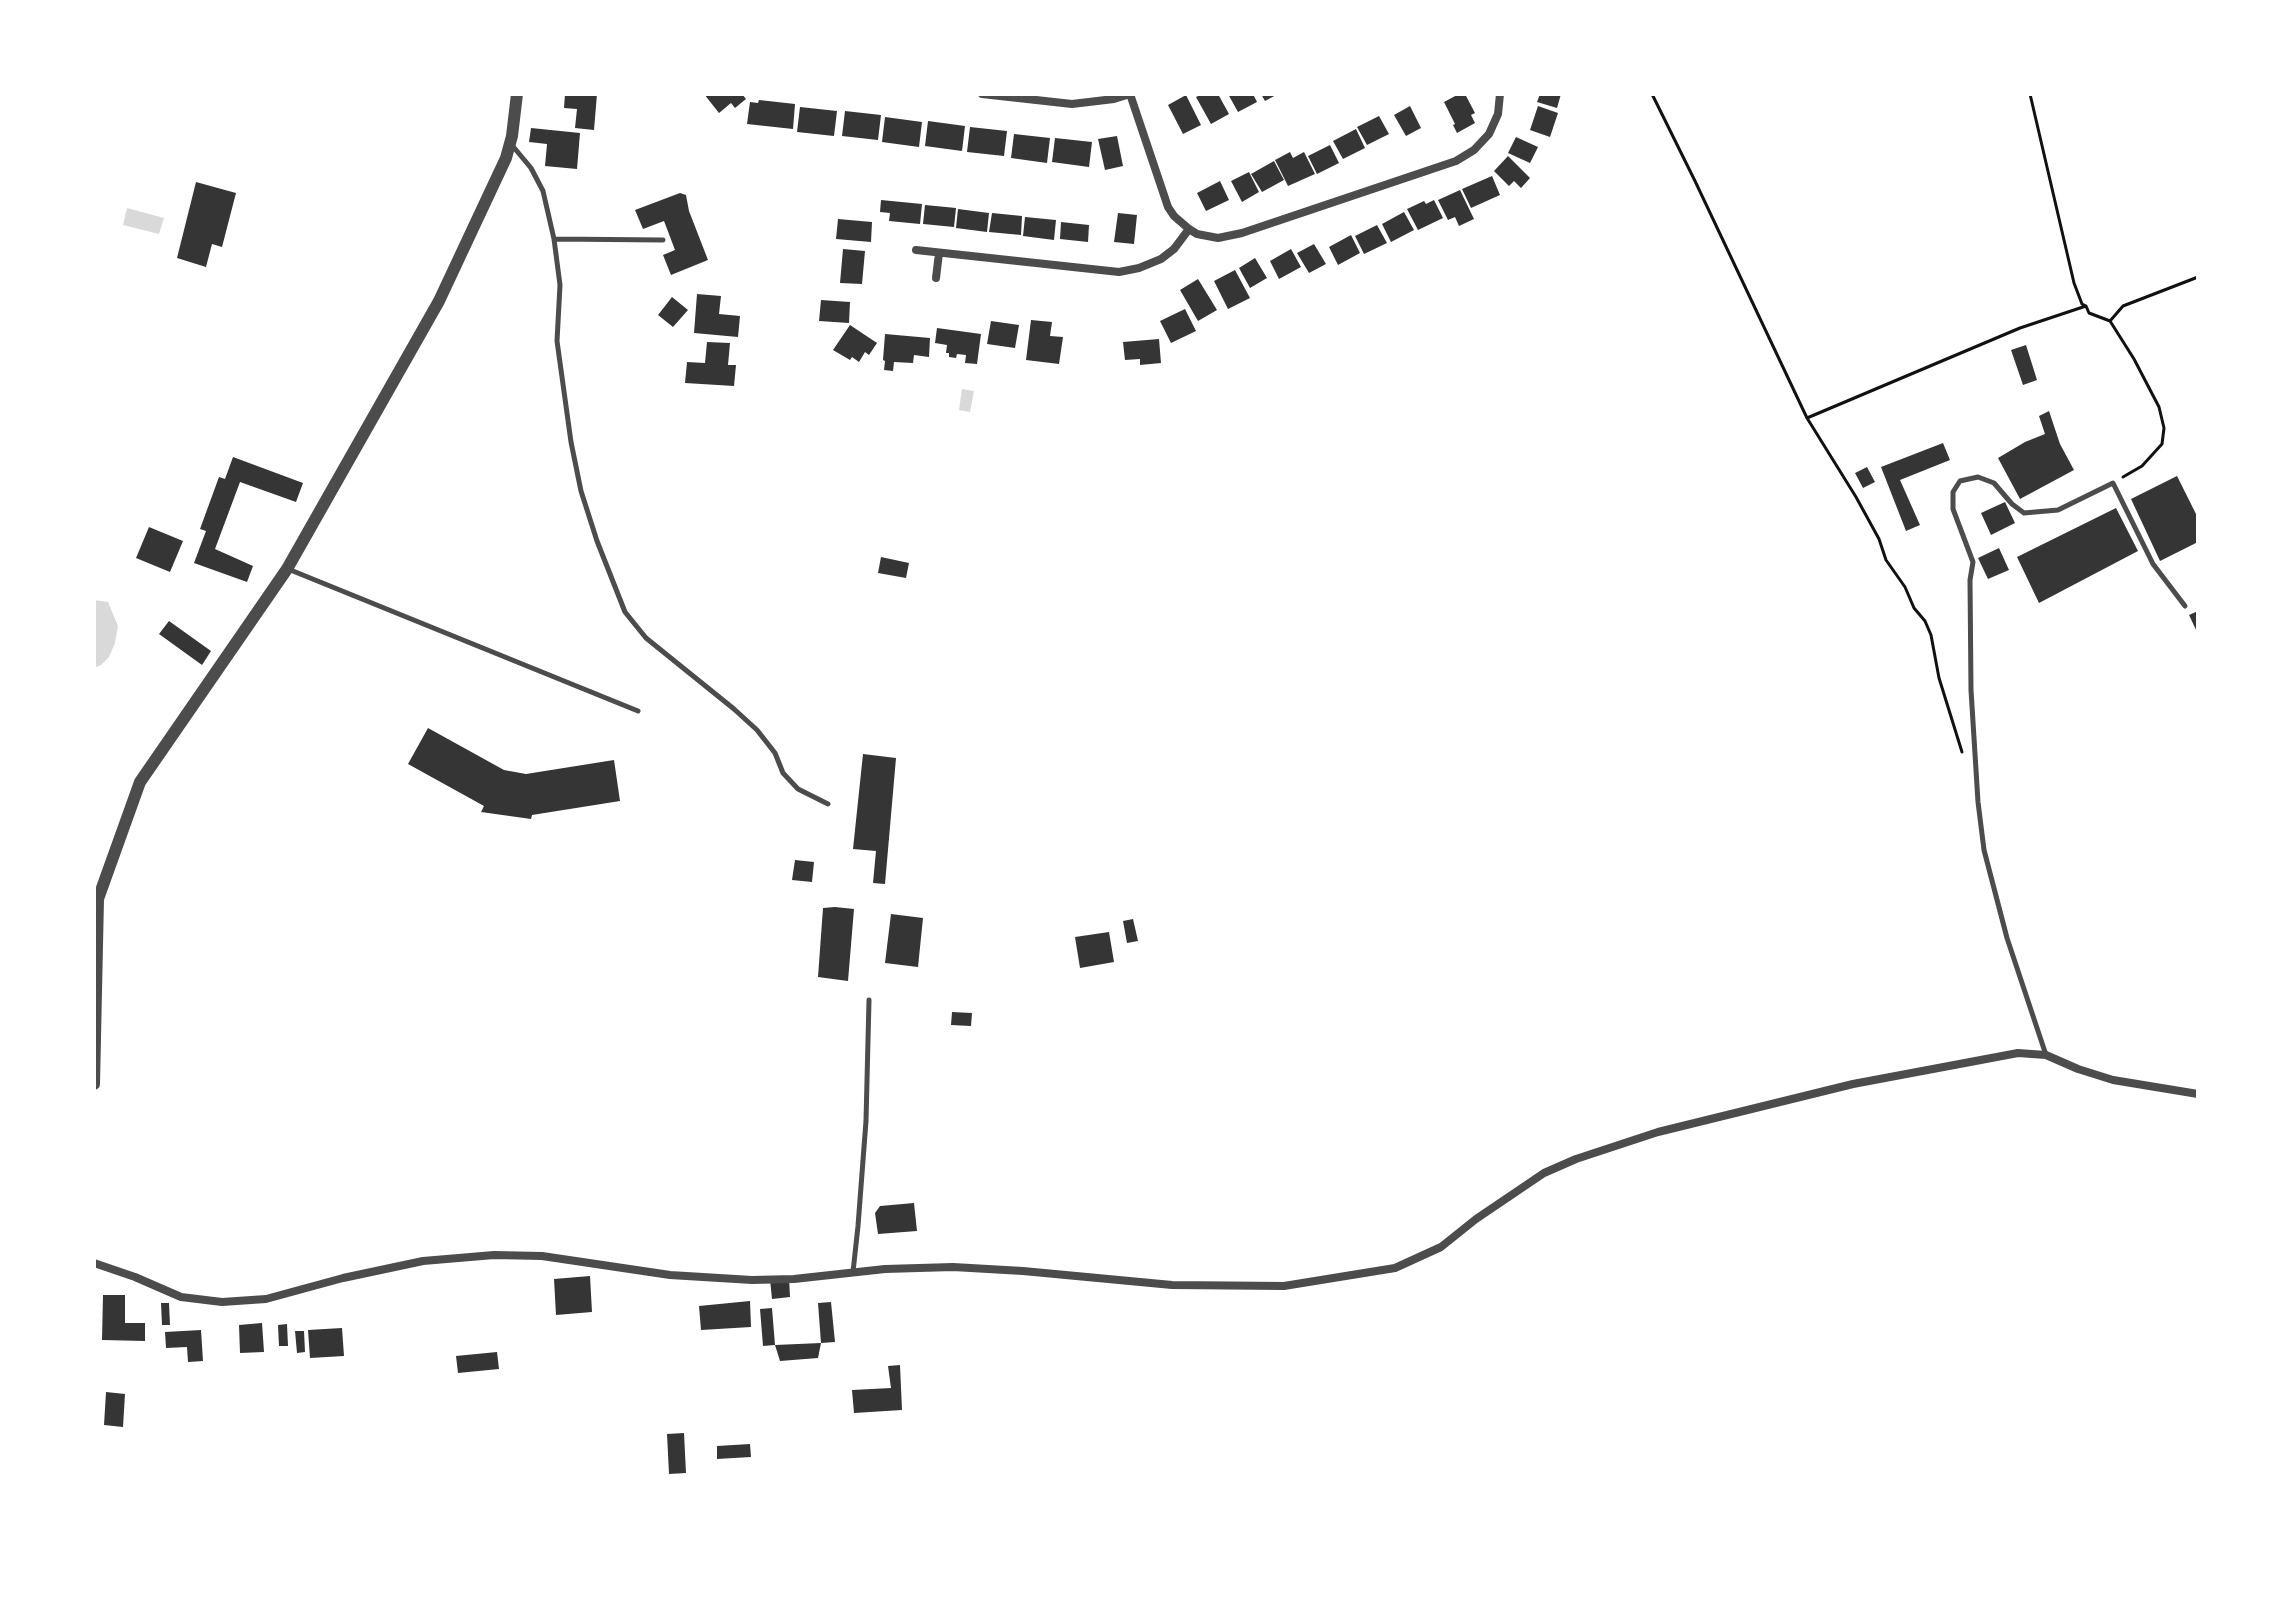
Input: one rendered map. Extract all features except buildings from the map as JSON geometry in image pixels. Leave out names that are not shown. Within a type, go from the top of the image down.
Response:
[{"type":"street","points":[[94,1084],[98,899],[140,782],[287,569],[439,301],[506,158],[517,94]]},
{"type":"street","points":[[982,94],[1072,104],[1130,94],[1168,207],[1180,223],[1208,237],[1229,237],[1456,161],[1474,150],[1489,134],[1498,114],[1500,94]]},
{"type":"street","points":[[916,250],[1119,272],[1161,259],[1174,249],[1189,229]]},
{"type":"street","points":[[936,278],[939,253]]},
{"type":"street","points":[[94,1263],[181,1297],[222,1302],[266,1299],[423,1261],[494,1255],[542,1256],[670,1275],[752,1280],[953,1267],[1172,1285],[1284,1286],[1395,1268],[1441,1247],[1544,1173],[1576,1159],[1658,1132],[1853,1084],[2018,1053],[2046,1055],[2113,1080],[2198,1094]]},
{"type":"lane","points":[[511,143],[531,168],[543,191],[560,285],[557,341],[571,442],[593,529],[625,612],[646,638],[757,730],[775,753],[783,773],[798,789],[828,804]]},
{"type":"lane","points":[[554,239],[663,240]]},
{"type":"lane","points":[[2046,1055],[2007,938],[1984,850],[1971,690],[1970,580],[1973,562],[1953,509],[1953,492],[1960,481],[1978,477],[1994,483],[2024,513],[2058,510],[2113,483],[2153,564],[2185,606]]},
{"type":"lane","points":[[287,569],[638,711]]},
{"type":"lane","points":[[853,1273],[866,1121],[869,1000]]},
{"type":"path","points":[[1652,94],[1807,418],[1856,497],[1879,539],[1886,560],[1925,621],[1969,777],[1977,784]]},
{"type":"path","points":[[2030,94],[2074,283],[2082,304],[2089,313],[2110,321],[2159,407],[2164,428],[2162,444],[2154,455],[2113,483]]},
{"type":"path","points":[[2110,321],[2123,306],[2198,277]]},
{"type":"path","points":[[1807,418],[2020,328],[2086,306]]},
{"type":"shaded area","points":[[127,208],[164,218],[159,234],[123,225]]},
{"type":"shaded area","points":[[962,389],[974,391],[970,412],[959,410]]},
{"type":"shaded area","points":[[94,600],[108,602],[118,626],[109,657],[94,668]]}]
